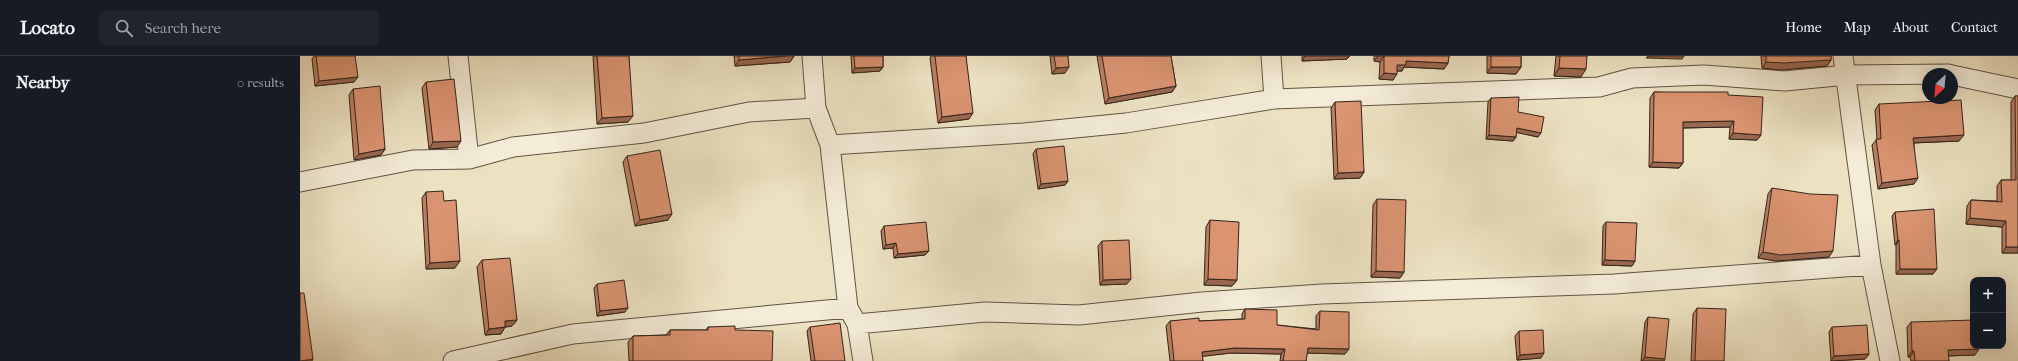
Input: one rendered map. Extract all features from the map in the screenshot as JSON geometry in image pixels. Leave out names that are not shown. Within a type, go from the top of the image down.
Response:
[{"type":"street","points":[[458,56],[469,159]]},
{"type":"street","points":[[812,56],[816,108],[830,145],[852,316],[864,361]]},
{"type":"street","points":[[1271,56],[1274,99]]},
{"type":"street","points":[[1843,56],[1847,75],[1871,265],[1890,361]]},
{"type":"street","points":[[830,145],[1024,133],[1126,123],[1274,99],[1599,87],[1632,78],[1704,75],[1785,81],[1847,75],[1922,74]]},
{"type":"street","points":[[1958,76],[2018,89]]},
{"type":"street","points":[[300,182],[413,160],[469,159],[513,147],[644,134],[749,112],[816,108]]},
{"type":"street","points":[[453,361],[573,334],[852,316],[985,312],[1079,316],[1202,302],[1322,294],[1614,284],[1871,265]]},
{"type":"building","points":[[316,56],[355,56],[358,77],[319,81]]},
{"type":"building","points":[[597,56],[629,56],[633,116],[602,118]]},
{"type":"building","points":[[739,56],[786,56],[739,60]]},
{"type":"building","points":[[854,56],[883,56],[883,67],[855,68]]},
{"type":"building","points":[[935,56],[966,56],[973,113],[942,117]]},
{"type":"building","points":[[1054,56],[1068,56],[1069,67],[1056,68]]},
{"type":"building","points":[[1102,56],[1171,56],[1176,86],[1109,98]]},
{"type":"building","points":[[1384,56],[1449,56],[1448,63],[1406,61],[1406,65],[1397,65],[1397,74],[1384,73]]},
{"type":"building","points":[[1491,56],[1521,56],[1521,67],[1491,67]]},
{"type":"building","points":[[1560,56],[1587,56],[1586,69],[1559,68]]},
{"type":"building","points":[[1766,56],[1831,56],[1831,60],[1784,63],[1766,62]]},
{"type":"building","points":[[454,79],[461,141],[433,142],[426,82]]},
{"type":"building","points":[[380,86],[385,149],[359,154],[353,89]]},
{"type":"building","points":[[1654,92],[1728,92],[1728,95],[1763,97],[1761,135],[1733,133],[1734,121],[1683,122],[1683,163],[1653,162]]},
{"type":"building","points":[[2015,96],[2018,96],[2018,247],[2006,247],[2006,221],[1970,218],[1971,200],[2002,202],[2001,180],[2016,180]]},
{"type":"building","points":[[1519,97],[1518,112],[1544,117],[1541,133],[1517,128],[1516,137],[1489,135],[1491,98]]},
{"type":"building","points":[[1958,100],[1961,100],[1964,135],[1913,138],[1918,178],[1882,183],[1876,139],[1881,139],[1879,104],[1922,102],[1922,104],[1958,104]]},
{"type":"building","points":[[1361,101],[1364,172],[1338,173],[1335,102]]},
{"type":"building","points":[[1064,146],[1068,181],[1041,184],[1036,149]]},
{"type":"building","points":[[660,150],[672,214],[640,220],[627,156]]},
{"type":"building","points":[[1772,188],[1810,194],[1838,195],[1833,251],[1780,255],[1763,252]]},
{"type":"building","points":[[443,191],[444,201],[456,200],[460,261],[430,263],[426,192]]},
{"type":"building","points":[[1377,199],[1406,200],[1404,272],[1376,271]]},
{"type":"building","points":[[1934,209],[1937,269],[1900,269],[1899,240],[1895,212]]},
{"type":"building","points":[[1210,220],[1239,222],[1237,280],[1208,279]]},
{"type":"building","points":[[926,222],[929,251],[898,254],[896,243],[886,245],[884,226]]},
{"type":"building","points":[[1606,222],[1637,223],[1635,261],[1605,260]]},
{"type":"building","points":[[1129,240],[1131,279],[1103,280],[1102,241]]},
{"type":"building","points":[[510,258],[517,320],[505,321],[505,327],[489,329],[482,260]]},
{"type":"building","points":[[624,280],[628,308],[600,311],[597,284]]},
{"type":"building","points":[[300,293],[304,293],[313,359],[300,361]]},
{"type":"building","points":[[1697,308],[1726,309],[1724,361],[1695,361]]},
{"type":"building","points":[[1245,309],[1277,310],[1277,325],[1319,330],[1320,311],[1349,312],[1349,349],[1308,348],[1306,361],[1283,361],[1285,349],[1235,348],[1202,352],[1203,361],[1174,361],[1170,321],[1199,318],[1199,321],[1245,319]]},
{"type":"building","points":[[1648,317],[1669,319],[1665,359],[1645,357]]},
{"type":"building","points":[[1970,320],[1970,349],[1979,349],[1948,350],[1949,361],[1915,361],[1914,351],[1912,351],[1911,322]]},
{"type":"building","points":[[840,323],[845,361],[815,361],[810,327]]},
{"type":"building","points":[[1867,325],[1869,354],[1834,356],[1832,327]]},
{"type":"building","points":[[735,326],[735,330],[773,331],[772,361],[633,361],[633,336],[670,335],[670,330],[708,330],[708,327]]},
{"type":"building","points":[[1543,330],[1544,353],[1520,355],[1519,331]]}]
